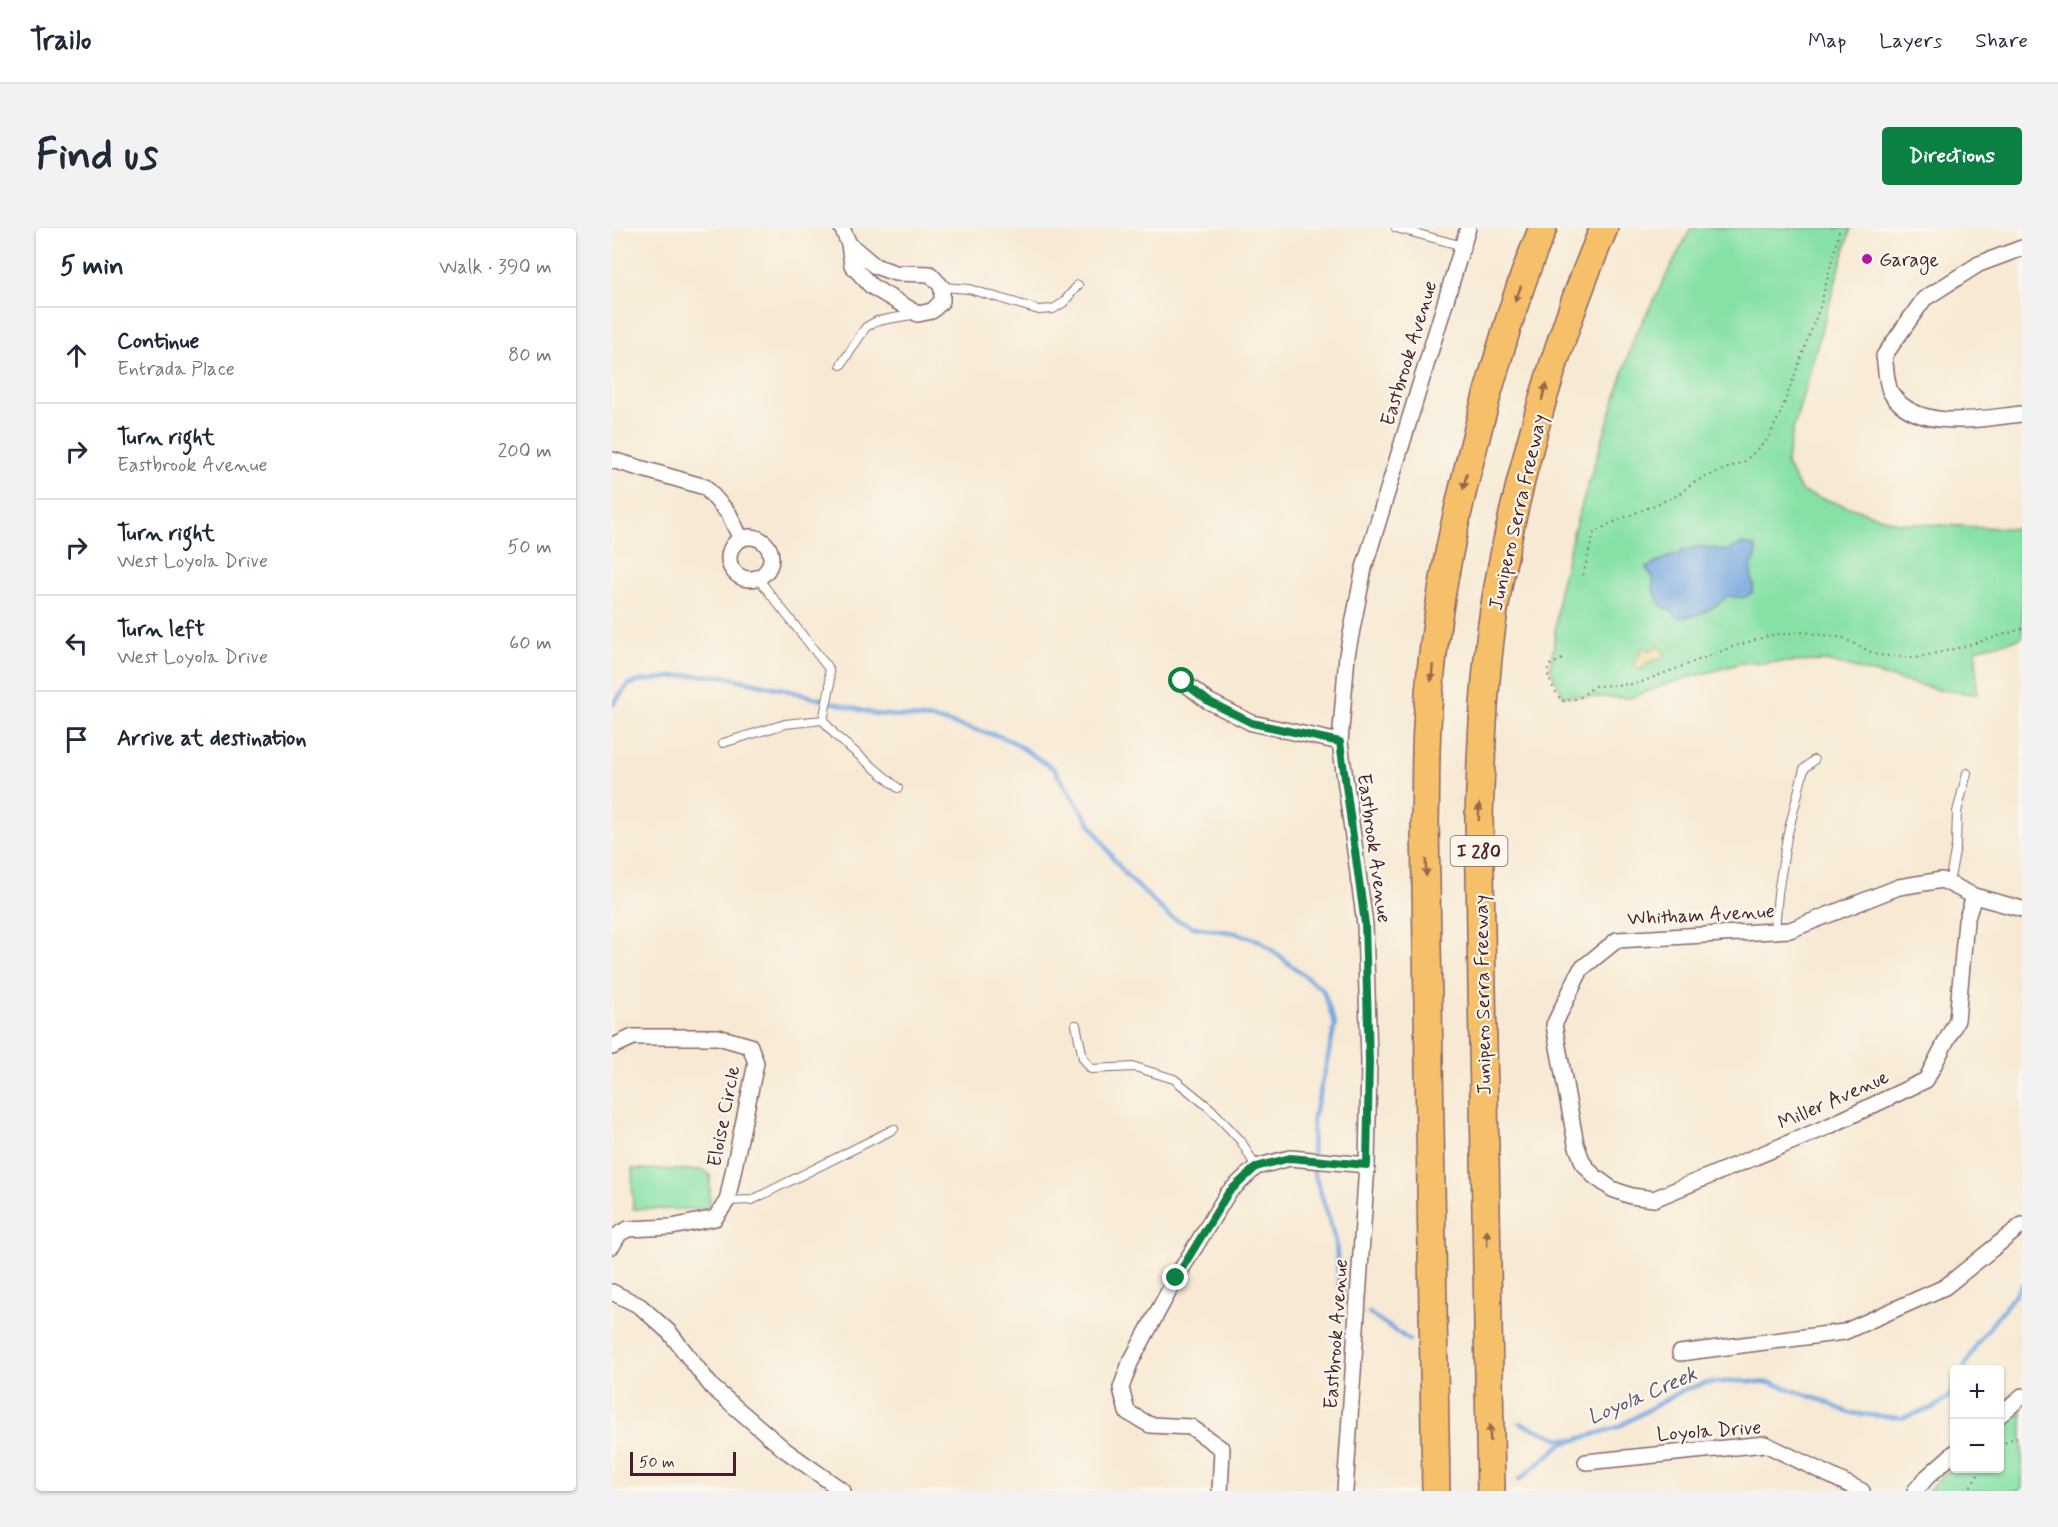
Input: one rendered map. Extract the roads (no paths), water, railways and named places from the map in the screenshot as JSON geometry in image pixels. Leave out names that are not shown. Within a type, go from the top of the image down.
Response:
[{"type":"highway","name":"I 280","points":[[1436,1491],[1425,822],[1427,726],[1437,627],[1452,539],[1473,449],[1515,301],[1543,228]]},
{"type":"highway","name":"Junipero Serra Freeway","points":[[1491,1491],[1479,830],[1482,728],[1490,638],[1504,553],[1524,465],[1568,319],[1604,228]]},
{"type":"street","points":[[842,228],[849,244],[852,265],[871,286],[918,314],[932,311],[942,301],[942,287],[930,274],[895,273],[875,266],[849,244]]},
{"type":"street","name":"Eastbrook Avenue","points":[[1345,1491],[1367,1165],[1369,1061],[1365,924],[1340,742],[1347,655],[1364,568],[1468,228]]},
{"type":"street","points":[[2022,248],[1978,264],[1924,299],[1884,356],[1890,392],[1914,414],[1953,420],[2022,414]]},
{"type":"street","points":[[612,460],[705,487],[729,514],[741,539]]},
{"type":"street","points":[[753,537],[764,543],[770,553],[770,565],[763,575],[752,579],[740,577],[732,569],[728,558],[732,546],[741,539],[753,537]]},
{"type":"street","points":[[1182,681],[1208,701],[1252,723],[1340,742]]},
{"type":"street","name":"Whitham Avenue","points":[[1583,1164],[1576,1144],[1554,1025],[1581,969],[1617,940],[1790,930],[1899,887],[1942,880],[1974,896],[2022,909]]},
{"type":"street","name":"Miller Avenue","points":[[1583,1164],[1594,1176],[1612,1189],[1631,1196],[1654,1199],[1827,1126],[1926,1080],[1957,1020],[1966,921],[1974,896]]},
{"type":"street","name":"Eloise Circle","points":[[612,1047],[633,1038],[654,1037],[718,1037],[750,1046],[756,1063],[727,1201]]},
{"type":"street","points":[[1220,1491],[1222,1449],[1191,1427],[1150,1425],[1127,1413],[1121,1388],[1130,1363],[1176,1278],[1228,1193],[1256,1167],[1290,1158],[1367,1165]]},
{"type":"street","points":[[612,1246],[619,1234],[628,1229],[672,1227],[715,1218],[727,1201]]},
{"type":"street","points":[[1680,1353],[1844,1332],[1945,1287],[2022,1225]]},
{"type":"street","points":[[612,1292],[647,1312],[670,1333],[712,1387],[785,1450],[843,1491]]},
{"type":"street","points":[[2004,1412],[2022,1396]]},
{"type":"street","name":"Loyola Drive","points":[[1586,1462],[1765,1444],[1862,1491]]},
{"type":"street","points":[[1915,1491],[1950,1457]]},
{"type":"lane","points":[[1396,228],[1463,246]]},
{"type":"lane","points":[[942,287],[969,289],[1039,310],[1053,309],[1063,303],[1078,285]]},
{"type":"lane","points":[[841,365],[866,327],[877,321],[918,314]]},
{"type":"lane","points":[[758,577],[829,669],[830,687],[823,720]]},
{"type":"lane","points":[[723,743],[785,724],[823,720]]},
{"type":"lane","points":[[823,720],[836,736],[898,788]]},
{"type":"lane","points":[[1775,931],[1778,893],[1787,837],[1804,769],[1814,760]]},
{"type":"lane","points":[[1949,883],[1955,856],[1957,812],[1967,773]]},
{"type":"lane","points":[[1076,1025],[1083,1058],[1091,1069],[1135,1067],[1174,1079],[1211,1109],[1241,1142],[1256,1167]]},
{"type":"lane","points":[[727,1201],[752,1200],[894,1129]]},
{"type":"water","points":[[1742,544],[1754,546],[1756,551],[1751,569],[1754,585],[1752,593],[1743,598],[1728,596],[1710,609],[1690,617],[1676,617],[1672,611],[1661,606],[1653,588],[1653,577],[1646,568],[1668,557],[1678,555],[1683,550],[1701,546],[1727,551]]},
{"type":"waterway","points":[[612,705],[628,685],[640,681],[689,675],[723,676],[875,714],[934,719],[999,736],[1013,742],[1054,769],[1127,876],[1170,917],[1194,927],[1236,933],[1260,941],[1323,990],[1335,1025],[1313,1117],[1312,1166],[1336,1241],[1339,1285],[1344,1292]]},
{"type":"waterway","name":"Loyola Creek","points":[[1966,1365],[1976,1345],[2022,1285]]},
{"type":"waterway","points":[[1369,1313],[1409,1340]]},
{"type":"waterway","name":"Loyola Creek","points":[[1519,1480],[1562,1444],[1618,1427],[1683,1390],[1706,1383],[1740,1381],[1772,1383],[1824,1401],[1849,1413],[1902,1418],[1935,1407],[1950,1396]]},
{"type":"waterway","points":[[1520,1423],[1561,1439],[1571,1439]]},
{"type":"place","name":"Garage","points":[[1867,259]]}]
